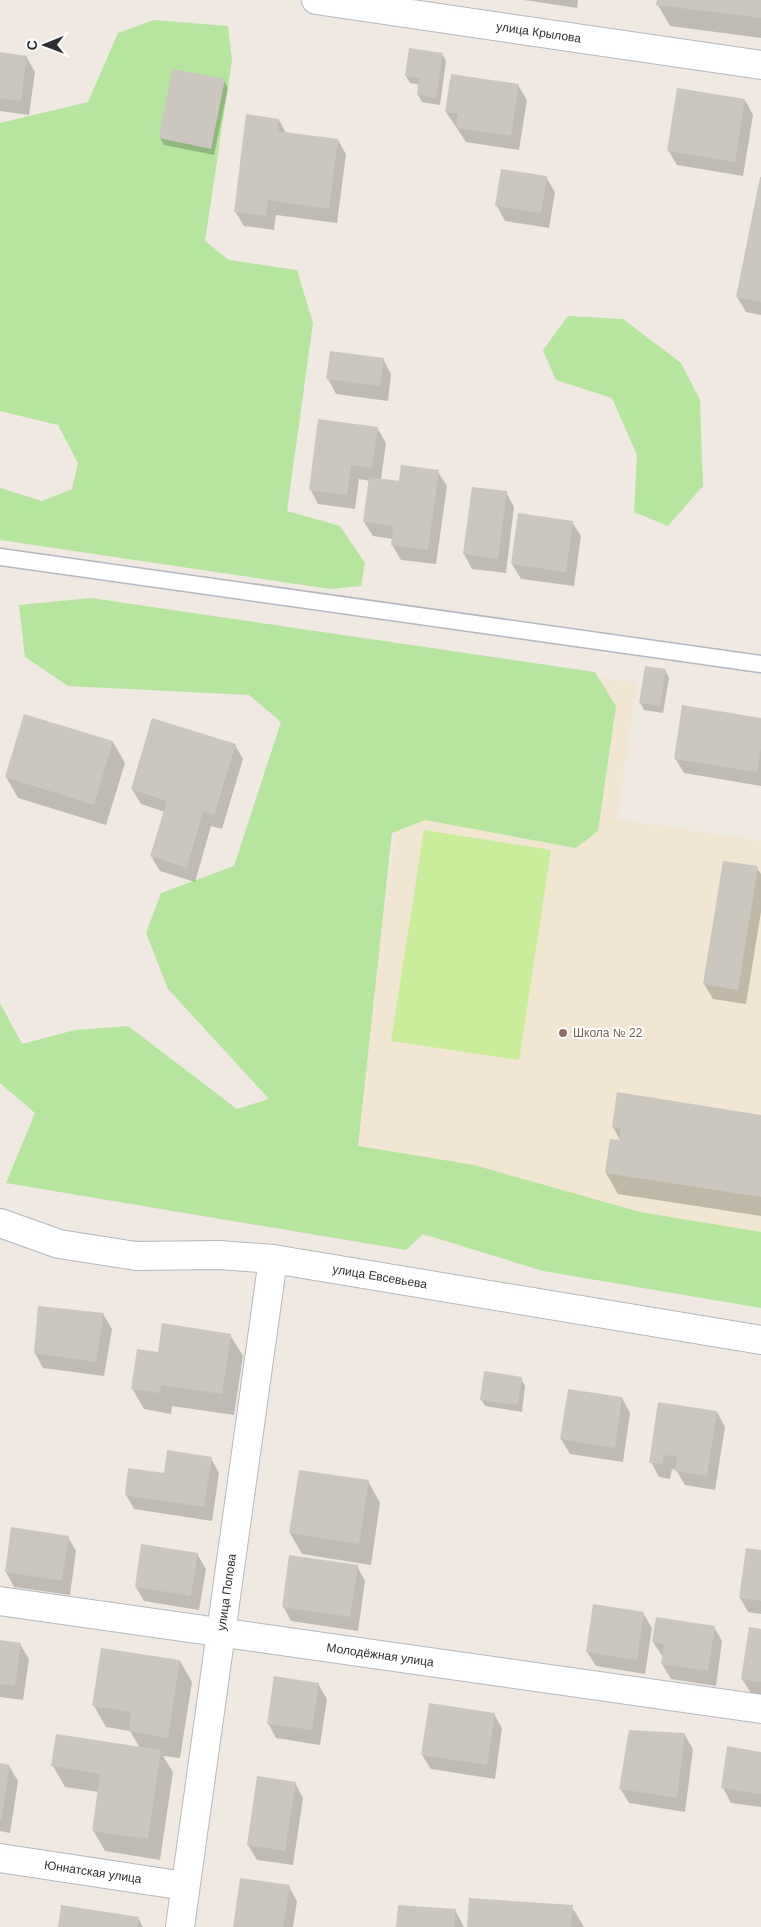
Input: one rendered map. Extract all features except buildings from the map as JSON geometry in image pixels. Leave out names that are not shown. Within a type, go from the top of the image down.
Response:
[{"type":"street","name":"улица Крылова","points":[[316,0],[761,65]]},
{"type":"street","name":"улица Евсевьева","points":[[0,1223],[59,1244],[136,1256],[219,1255],[273,1259],[761,1340]]},
{"type":"street","name":"улица Попова","points":[[180,1927],[273,1259]]},
{"type":"street","name":"Молодёжная улица","points":[[0,1601],[761,1709]]},
{"type":"street","name":"Юннатская улица","points":[[0,1858],[185,1886]]},
{"type":"lane","points":[[0,556],[761,664]]},
{"type":"shaded area","name":"Школа № 22","points":[[424,650],[637,683],[617,819],[761,841],[761,1290],[336,1224]]},
{"type":"green space","points":[[154,20],[228,26],[232,60],[205,241],[229,260],[297,270],[313,323],[287,511],[340,526],[365,563],[361,586],[330,589],[0,540],[0,488],[42,501],[72,489],[78,463],[58,425],[0,411],[0,123],[88,102],[118,33]]},
{"type":"green space","points":[[568,316],[623,319],[681,363],[700,400],[703,486],[668,526],[634,512],[637,455],[612,398],[556,380],[543,350]]},
{"type":"green space","points":[[91,598],[595,672],[616,706],[598,831],[576,848],[425,820],[392,833],[358,1146],[474,1165],[640,1212],[761,1232],[761,1308],[543,1271],[423,1234],[406,1250],[6,1183],[35,1113],[0,1083],[0,1003],[22,1044],[75,1030],[128,1026],[237,1109],[269,1099],[168,989],[146,933],[161,893],[234,866],[281,722],[249,695],[68,686],[25,657],[19,605]]},
{"type":"green space","points":[[424,830],[551,850],[519,1060],[391,1041]]},
{"type":"place","name":"Школа № 22","points":[[563,1033]]}]
